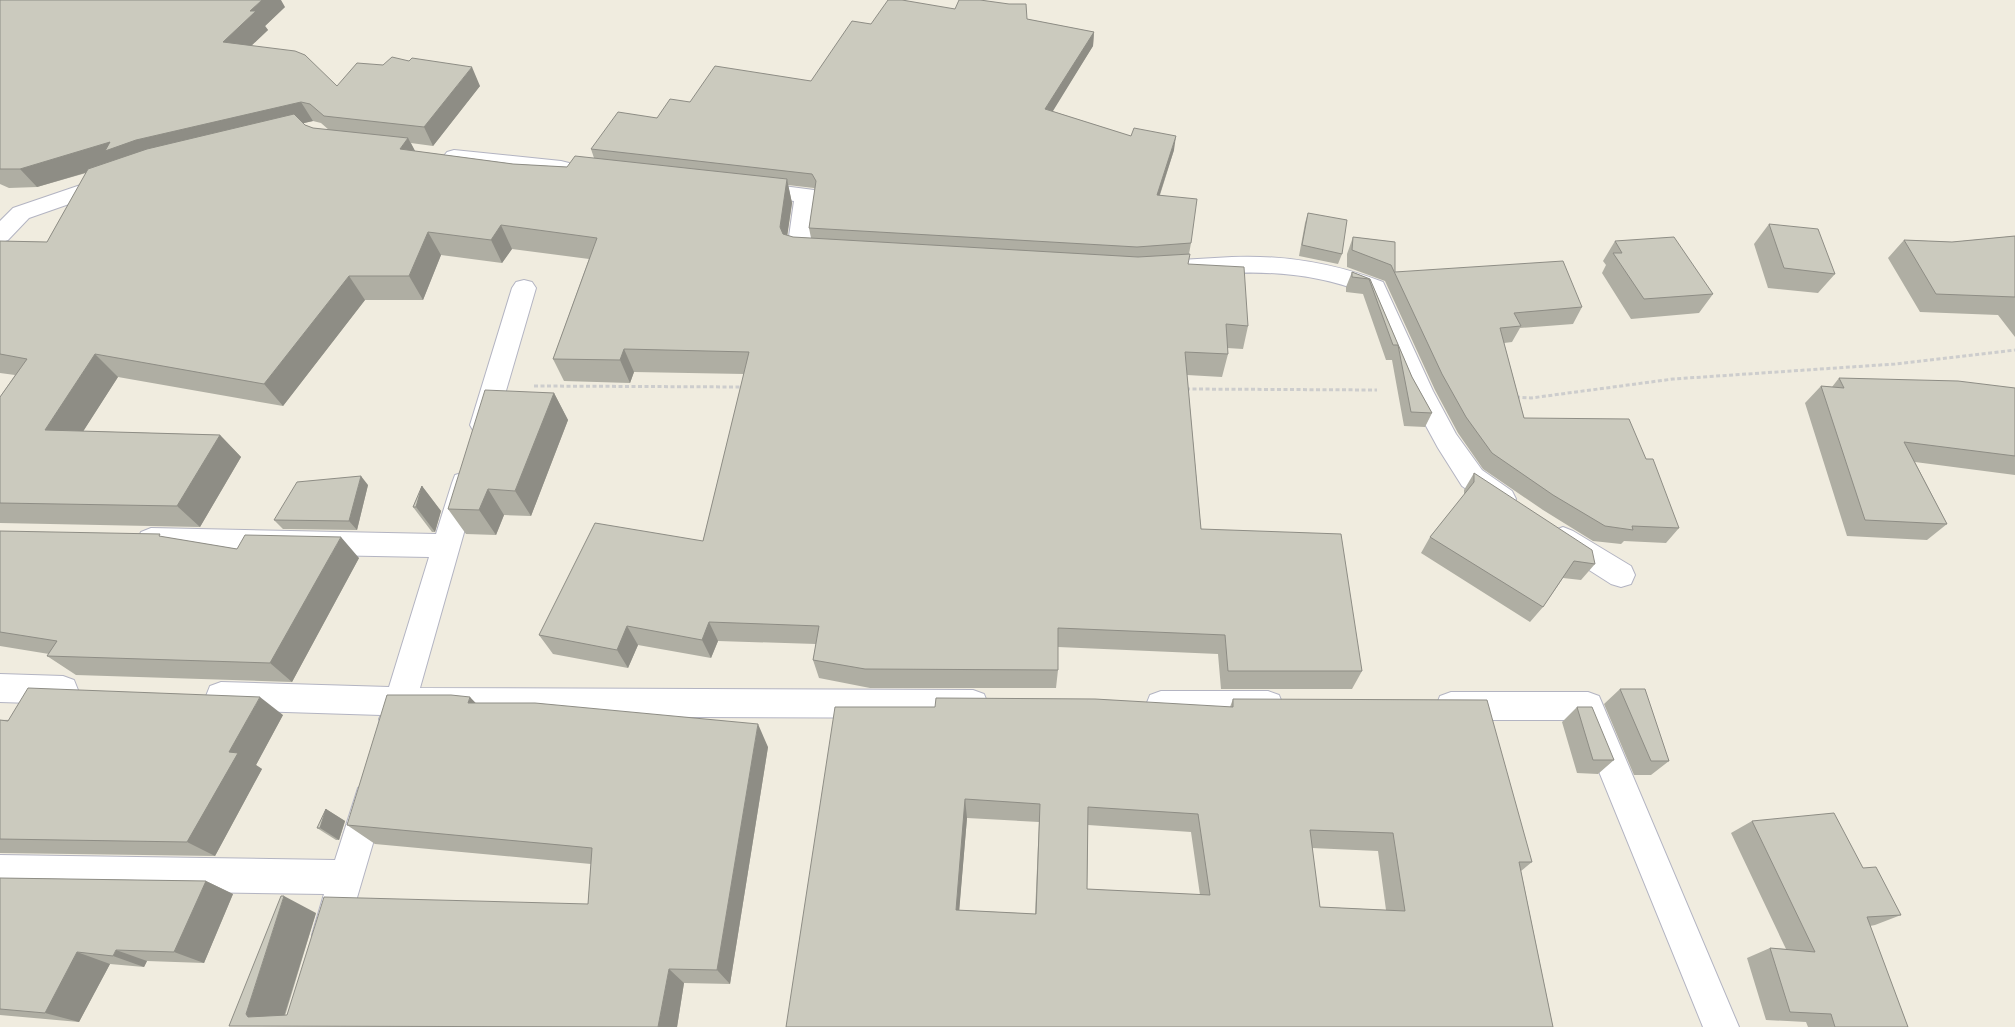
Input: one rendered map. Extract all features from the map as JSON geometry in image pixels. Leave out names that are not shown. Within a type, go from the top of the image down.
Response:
[{"type":"street","points":[[435,155],[582,171]]},
{"type":"street","points":[[0,235],[21,213],[131,175]]},
{"type":"street","points":[[728,187],[806,195],[798,251],[848,254]]},
{"type":"street","points":[[1154,270],[1262,263],[1308,266],[1355,279],[1376,288],[1420,390],[1447,441],[1472,478],[1517,510]]},
{"type":"street","points":[[321,961],[524,288]]},
{"type":"street","points":[[1548,530],[1621,575]]},
{"type":"street","points":[[129,539],[446,546]]},
{"type":"street","points":[[0,688],[90,691]]},
{"type":"street","points":[[190,695],[400,702],[1000,704]]},
{"type":"street","points":[[1129,705],[1299,705]]},
{"type":"street","points":[[1418,706],[1588,706],[1722,1027]]},
{"type":"street","points":[[0,872],[346,876]]},
{"type":"path","points":[[1512,397],[1531,398],[1691,377],[1838,370],[1969,357],[2015,350]]},
{"type":"path","points":[[495,385],[753,387]]},
{"type":"path","points":[[1180,389],[1420,390]]},
{"type":"building","points":[[0,0],[262,0],[250,11],[256,11],[223,42],[295,51],[305,55],[337,86],[357,63],[383,65],[392,57],[409,61],[412,58],[472,67],[424,127],[324,116],[310,104],[301,102],[136,140],[105,151],[110,142],[20,169],[0,169]]},
{"type":"building","points":[[888,0],[902,0],[955,9],[959,0],[1026,4],[1027,19],[1094,32],[1045,109],[1131,136],[1134,128],[1176,136],[1157,195],[1197,199],[1191,243],[1137,247],[809,228],[816,181],[812,174],[591,149],[618,112],[657,118],[670,99],[690,102],[715,66],[811,81],[852,21],[871,24]]},
{"type":"building","points":[[294,114],[305,125],[313,128],[408,138],[400,149],[513,164],[567,167],[575,156],[787,179],[780,227],[783,234],[793,237],[1138,257],[1190,254],[1188,264],[1244,267],[1248,326],[1226,324],[1228,354],[1185,352],[1201,529],[1341,534],[1362,671],[1228,671],[1225,635],[1058,628],[1058,670],[865,669],[813,660],[819,626],[709,622],[702,640],[627,626],[617,650],[539,635],[595,523],[703,541],[749,352],[624,349],[620,360],[553,359],[597,238],[501,225],[491,240],[428,232],[409,276],[349,276],[264,384],[95,354],[45,430],[220,435],[177,506],[0,503],[0,397],[27,359],[0,354],[0,241],[47,242],[88,169],[147,149]]},
{"type":"building","points":[[1308,213],[1347,220],[1342,254],[1302,245]]},
{"type":"building","points":[[1769,224],[1818,229],[1835,274],[1784,268]]},
{"type":"building","points":[[2015,236],[2015,297],[1936,294],[1904,240],[1952,242]]},
{"type":"building","points":[[1353,237],[1395,242],[1395,272],[1563,261],[1582,307],[1514,313],[1521,326],[1500,328],[1524,418],[1629,419],[1646,459],[1653,459],[1679,528],[1632,526],[1633,530],[1605,526],[1553,495],[1492,453],[1466,417],[1442,374],[1391,265],[1352,250]]},
{"type":"building","points":[[1674,237],[1713,294],[1644,299],[1613,253],[1622,253],[1615,241]]},
{"type":"building","points":[[1352,272],[1370,279],[1412,377],[1432,413],[1411,412],[1398,345],[1393,345],[1369,279],[1352,277]]},
{"type":"building","points":[[1839,378],[1958,381],[2015,388],[2015,456],[1904,442],[1947,524],[1865,520],[1821,386],[1844,388]]},
{"type":"building","points":[[485,390],[554,393],[515,491],[488,489],[479,510],[448,509]]},
{"type":"building","points":[[1474,473],[1592,550],[1595,564],[1574,561],[1543,607],[1430,537],[1474,482]]},
{"type":"building","points":[[361,476],[349,521],[274,520],[297,482]]},
{"type":"building","points":[[422,486],[416,507],[413,507]]},
{"type":"building","points":[[0,531],[160,534],[159,536],[237,549],[245,535],[341,537],[270,663],[47,656],[57,641],[0,632]]},
{"type":"building","points":[[28,688],[260,697],[229,752],[238,753],[187,842],[0,839],[0,720],[8,721]]},
{"type":"building","points":[[1620,689],[1645,689],[1669,761],[1651,761]]},
{"type":"building","points":[[387,695],[451,695],[470,697],[468,703],[535,703],[758,724],[717,970],[669,969],[658,1027],[229,1026],[281,896],[284,896],[246,1014],[248,1017],[287,1015],[324,897],[588,904],[592,848],[347,825]]},
{"type":"building","points":[[936,698],[1095,699],[1233,707],[1233,699],[1487,700],[1532,862],[1519,862],[1553,1027],[786,1027],[835,707],[935,707]],"holes":[[[965,799],[1040,804],[1036,914],[956,910]],[[1088,807],[1198,814],[1210,895],[1087,889]],[[1310,830],[1393,833],[1405,911],[1320,907]]]},
{"type":"building","points":[[1577,707],[1592,707],[1614,760],[1593,760]]},
{"type":"building","points":[[326,809],[320,828],[317,828]]},
{"type":"building","points":[[1834,813],[1863,868],[1876,867],[1901,915],[1867,917],[1908,1027],[1835,1027],[1831,1014],[1790,1012],[1770,948],[1815,952],[1752,821]]},
{"type":"building","points":[[0,878],[206,881],[174,952],[116,950],[113,956],[77,952],[45,1013],[0,1009]]}]
